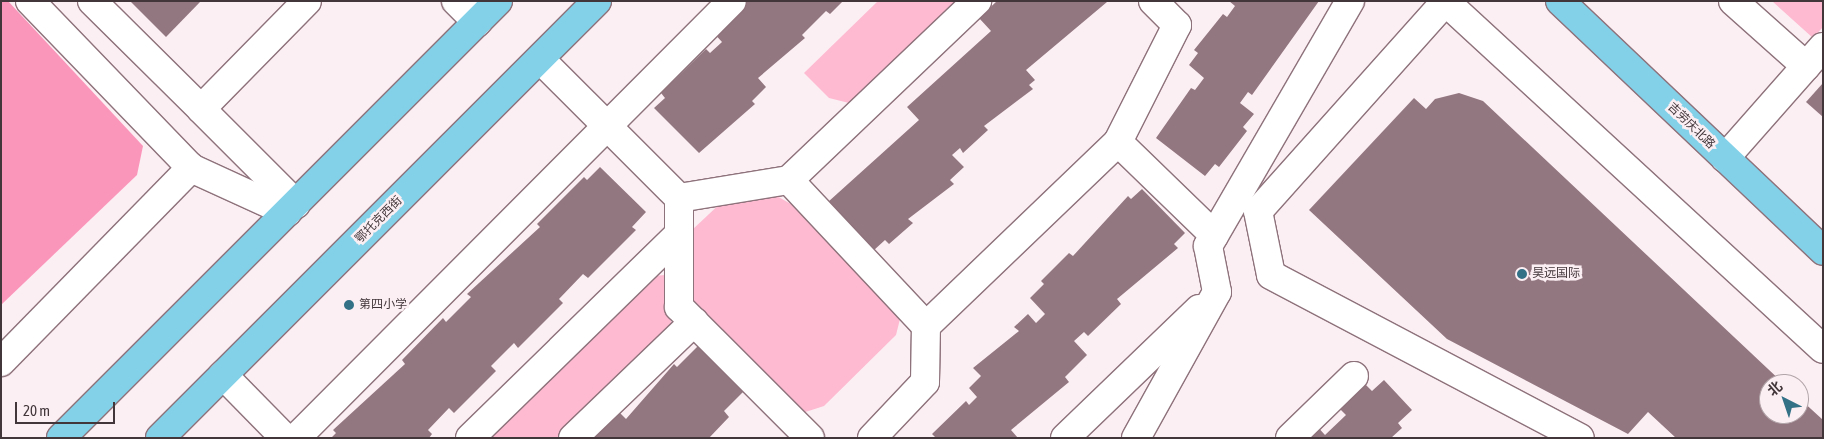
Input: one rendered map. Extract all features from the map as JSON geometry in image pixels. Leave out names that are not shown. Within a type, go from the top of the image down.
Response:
[{"type":"main road","points":[[61,438],[498,1]]},
{"type":"main road","name":"鄂托克西街","points":[[160,438],[597,1]]},
{"type":"main road","name":"吉劳庆北路","points":[[1560,1],[1823,252]]},
{"type":"lane","points":[[30,1],[191,168],[292,208]]},
{"type":"lane","points":[[92,1],[201,110],[292,208]]},
{"type":"lane","points":[[201,110],[307,1]]},
{"type":"lane","points":[[456,1],[477,22]]},
{"type":"lane","points":[[296,438],[732,1]]},
{"type":"lane","points":[[679,198],[789,180],[976,1]]},
{"type":"lane","points":[[926,326],[1118,142],[1177,25],[1153,1]]},
{"type":"lane","points":[[1136,438],[1217,292],[1208,246],[1350,1]]},
{"type":"lane","points":[[1725,158],[1814,57],[1733,1]]},
{"type":"lane","points":[[1580,438],[1271,275],[1258,211],[1446,2],[1823,349]]},
{"type":"lane","points":[[540,59],[679,198],[679,307],[810,438]]},
{"type":"lane","points":[[1118,142],[1214,235]]},
{"type":"lane","points":[[1,362],[191,168]]},
{"type":"lane","points":[[789,180],[926,326],[925,382],[872,438]]},
{"type":"lane","points":[[470,438],[678,235]]},
{"type":"lane","points":[[1065,438],[1217,292]]},
{"type":"lane","points":[[573,438],[694,322]]},
{"type":"lane","points":[[223,375],[285,438]]},
{"type":"lane","points":[[1290,438],[1354,376]]},
{"type":"shaded area","points":[[1,1],[8,1],[143,146],[137,175],[1,305]]},
{"type":"shaded area","points":[[878,1],[956,1],[853,104],[829,98],[804,73]]},
{"type":"shaded area","points":[[1772,1],[1823,1],[1823,27],[1813,38]]},
{"type":"shaded area","points":[[775,195],[812,216],[902,311],[896,335],[824,406],[796,415],[701,321],[683,279],[692,230],[724,200]]},
{"type":"shaded area","points":[[665,275],[672,329],[559,438],[488,438],[653,276]]},
{"type":"building","points":[[130,1],[201,1],[166,37]]},
{"type":"building","points":[[748,1],[843,1],[830,14],[826,11],[802,35],[805,38],[758,78],[766,87],[752,101],[755,104],[699,153],[654,108],[665,98],[661,93],[706,49],[710,53],[722,42],[711,30]]},
{"type":"building","points":[[997,1],[1107,2],[1026,70],[1035,80],[1029,85],[1033,89],[984,126],[988,130],[963,153],[960,148],[952,155],[964,167],[950,180],[954,184],[908,219],[913,223],[889,244],[885,240],[873,251],[828,202],[919,120],[907,107],[991,31],[979,18]]},
{"type":"building","points":[[1229,1],[1319,1],[1252,95],[1248,92],[1240,103],[1254,114],[1243,127],[1247,131],[1219,167],[1215,164],[1205,176],[1156,138],[1191,88],[1195,90],[1204,78],[1189,65],[1198,53],[1194,50],[1223,14],[1227,17],[1235,6]]},
{"type":"building","points":[[1823,83],[1823,117],[1806,102]]},
{"type":"building","name":"昊远国际","points":[[1459,93],[1483,101],[1773,374],[1759,374],[1759,424],[1809,424],[1809,407],[1823,420],[1823,438],[1676,438],[1648,412],[1628,434],[1447,339],[1309,210],[1414,98],[1426,109],[1435,99]]},
{"type":"building","points":[[600,167],[646,212],[632,227],[636,230],[588,278],[583,274],[559,299],[563,303],[518,348],[514,343],[491,366],[496,371],[454,413],[449,408],[428,430],[432,434],[429,438],[331,438],[336,433],[333,430],[405,364],[402,360],[443,318],[446,322],[471,297],[467,294],[540,227],[537,224],[584,177],[587,180]]},
{"type":"building","points":[[1142,189],[1185,233],[1174,244],[1178,248],[1117,299],[1121,304],[1088,336],[1084,332],[1074,341],[1087,355],[1065,377],[1069,382],[1011,430],[1018,438],[936,438],[932,434],[966,401],[969,405],[977,397],[969,388],[981,376],[973,368],[1019,331],[1014,327],[1028,314],[1036,323],[1045,314],[1030,298],[1044,284],[1041,281],[1069,253],[1073,256],[1128,196],[1131,199]]},
{"type":"building","points":[[698,346],[744,391],[724,411],[729,417],[709,438],[586,438],[618,411],[626,419],[674,364],[677,367]]},
{"type":"building","points":[[1361,380],[1372,391],[1384,380],[1412,410],[1398,423],[1402,428],[1391,438],[1300,438],[1315,424],[1325,435],[1346,415],[1335,404]]},
{"type":"place","name":"昊远国际","points":[[1522,274]]},
{"type":"place","name":"第四小学","points":[[349,305]]}]
